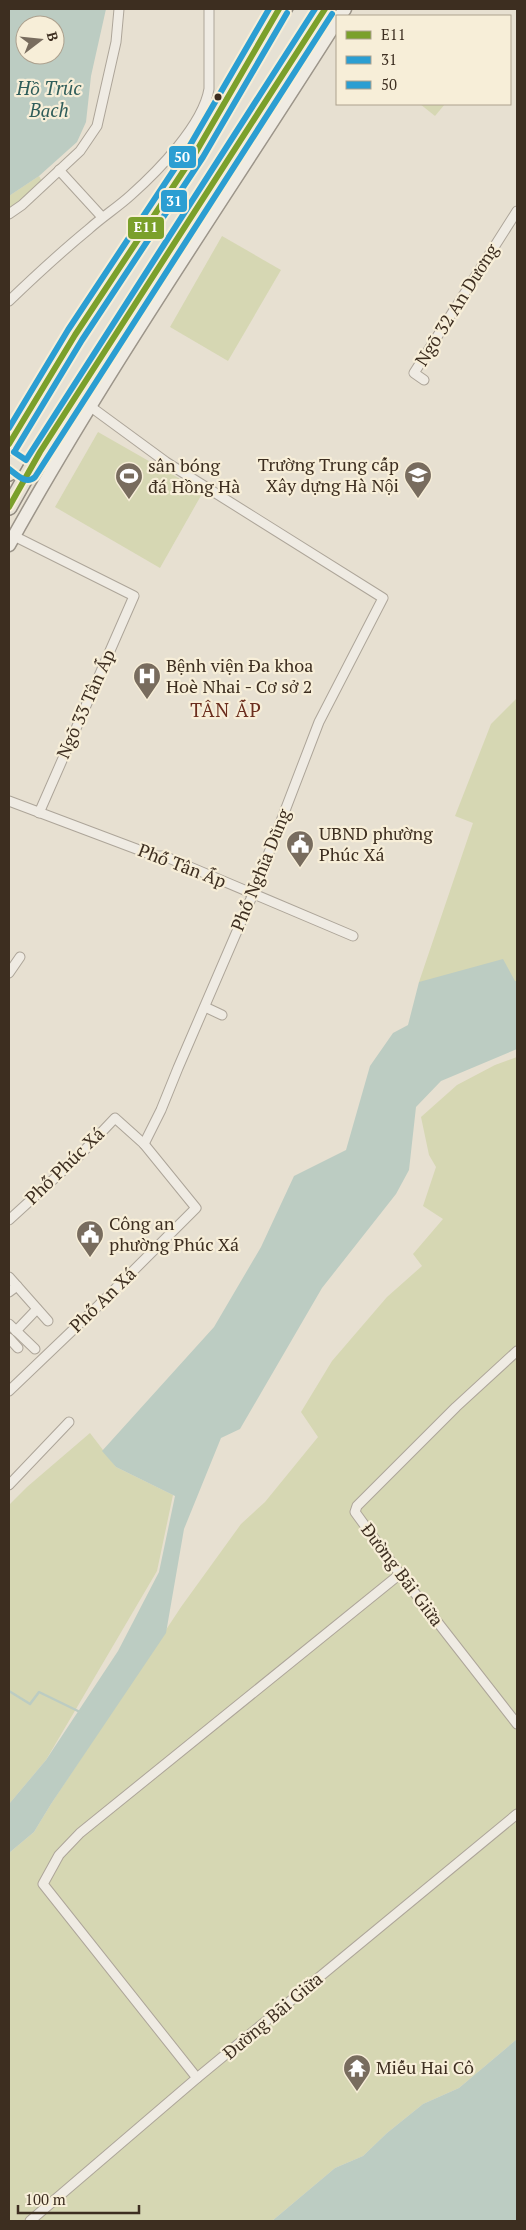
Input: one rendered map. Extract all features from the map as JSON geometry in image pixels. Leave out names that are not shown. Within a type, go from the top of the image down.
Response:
[{"type":"main road","points":[[11,465],[52,386],[132,248],[192,158],[278,9]]},
{"type":"main road","points":[[9,444],[52,386],[225,135],[239,119],[303,9]]},
{"type":"main road","points":[[9,507],[28,472],[325,9]]},
{"type":"main road","points":[[229,156],[239,119]]},
{"type":"street","points":[[9,214],[22,205],[87,142],[100,118],[116,42],[120,9]]},
{"type":"street","points":[[9,301],[102,217],[130,196],[154,172],[194,126],[208,100],[210,84],[210,9]]},
{"type":"street","points":[[11,540],[46,478],[336,23]]},
{"type":"street","points":[[59,170],[102,217]]},
{"type":"street","name":"Ngõ 32 An Dương","points":[[424,380],[414,373],[517,211]]},
{"type":"street","name":"Phố Nghĩa Dũng","points":[[91,407],[166,462],[383,598],[319,722],[253,894],[161,1110],[144,1144]]},
{"type":"street","points":[[11,465],[28,472]]},
{"type":"street","name":"Ngõ 33 Tân Ấp","points":[[11,540],[134,596],[39,813]]},
{"type":"street","name":"Phố Tân Ấp","points":[[9,801],[155,856],[164,856],[353,936]]},
{"type":"street","points":[[9,973],[20,958]]},
{"type":"street","points":[[205,1006],[222,1015]]},
{"type":"street","name":"Phố Phúc Xá","points":[[9,1220],[79,1156],[115,1118],[144,1144]]},
{"type":"street","name":"Phố An Xá","points":[[9,1391],[99,1306],[196,1208],[144,1144]]},
{"type":"street","points":[[9,1277],[48,1321]]},
{"type":"street","points":[[9,1292],[17,1286]]},
{"type":"street","points":[[35,1349],[12,1328],[37,1309]]},
{"type":"street","points":[[9,1338],[18,1348]]},
{"type":"street","name":"Đường Bãi Giữa","points":[[517,1352],[456,1407],[357,1506],[355,1512],[400,1574],[517,1724]]},
{"type":"street","points":[[9,1485],[69,1422]]},
{"type":"street","points":[[198,2078],[43,1884],[59,1855],[80,1833],[400,1574]]},
{"type":"street","name":"Đường Bãi Giữa","points":[[30,2221],[198,2078],[517,1814]]},
{"type":"green space","points":[[421,105],[444,105],[435,116]]},
{"type":"green space","points":[[39,176],[42,181],[24,201],[9,210],[9,196]]},
{"type":"green space","points":[[222,236],[281,270],[228,361],[170,327]]},
{"type":"green space","name":"sân bóng đá Hồng Hà","points":[[98,432],[203,492],[160,568],[55,507]]},
{"type":"green space","points":[[517,698],[517,981],[419,982],[473,823],[455,816],[491,724]]},
{"type":"green space","points":[[517,1057],[517,2039],[459,2088],[423,2104],[387,2133],[363,2156],[335,2168],[272,2221],[9,2221],[9,1853],[34,1832],[181,1607],[241,1524],[265,1502],[318,1437],[301,1412],[332,1361],[387,1297],[422,1266],[413,1254],[443,1219],[423,1206],[436,1167],[429,1155],[421,1117],[457,1085],[495,1065]]},
{"type":"green space","points":[[90,1433],[116,1467],[173,1495],[157,1571],[46,1760],[9,1804],[9,1505]]},
{"type":"water","name":"Hồ Trúc Bạch","points":[[9,9],[106,9],[91,76],[86,122],[77,142],[39,176],[9,196]]},
{"type":"water","points":[[503,959],[515,981],[517,981],[517,1049],[441,1081],[416,1107],[409,1170],[396,1194],[322,1288],[240,1429],[221,1438],[184,1529],[166,1633],[34,1832],[9,1853],[9,1804],[46,1760],[118,1651],[159,1572],[175,1496],[116,1467],[102,1451],[214,1327],[261,1247],[294,1176],[346,1150],[370,1066],[393,1033],[408,1025],[419,982]]},
{"type":"water","points":[[517,2039],[517,2221],[272,2221],[335,2168],[363,2156],[387,2133],[423,2104],[459,2088]]},
{"type":"waterway","points":[[9,1691],[30,1704],[39,1692],[80,1712]]},
{"type":"transit line","name":"50","points":[[9,428],[68,330],[189,147],[269,9]]},
{"type":"transit line","name":"E11","points":[[9,444],[75,335],[196,152],[279,9]]},
{"type":"transit line","name":"50","points":[[14,452],[26,460],[315,9]]},
{"type":"transit line","name":"E11","points":[[9,507],[40,452],[325,9]]},
{"type":"transit line","name":"31","points":[[16,449],[82,340],[203,157],[287,13]]},
{"type":"transit line","name":"31","points":[[9,469],[25,480],[35,477],[332,14]]},
{"type":"place","name":"Trường Trung cấp Xây dựng Hà Nội","points":[[418,499]]},
{"type":"place","name":"sân bóng đá Hồng Hà","points":[[129,500]]},
{"type":"place","name":"Bệnh viện Đa khoa Hoè Nhai - Cơ sở 2","points":[[147,700]]},
{"type":"place","name":"UBND phường Phúc Xá","points":[[300,868]]},
{"type":"place","name":"Công an phường Phúc Xá","points":[[90,1258]]},
{"type":"place","name":"Miếu Hai Cô","points":[[357,2092]]},
{"type":"district","name":"TÂN ẤP","points":[[226,710]]}]
